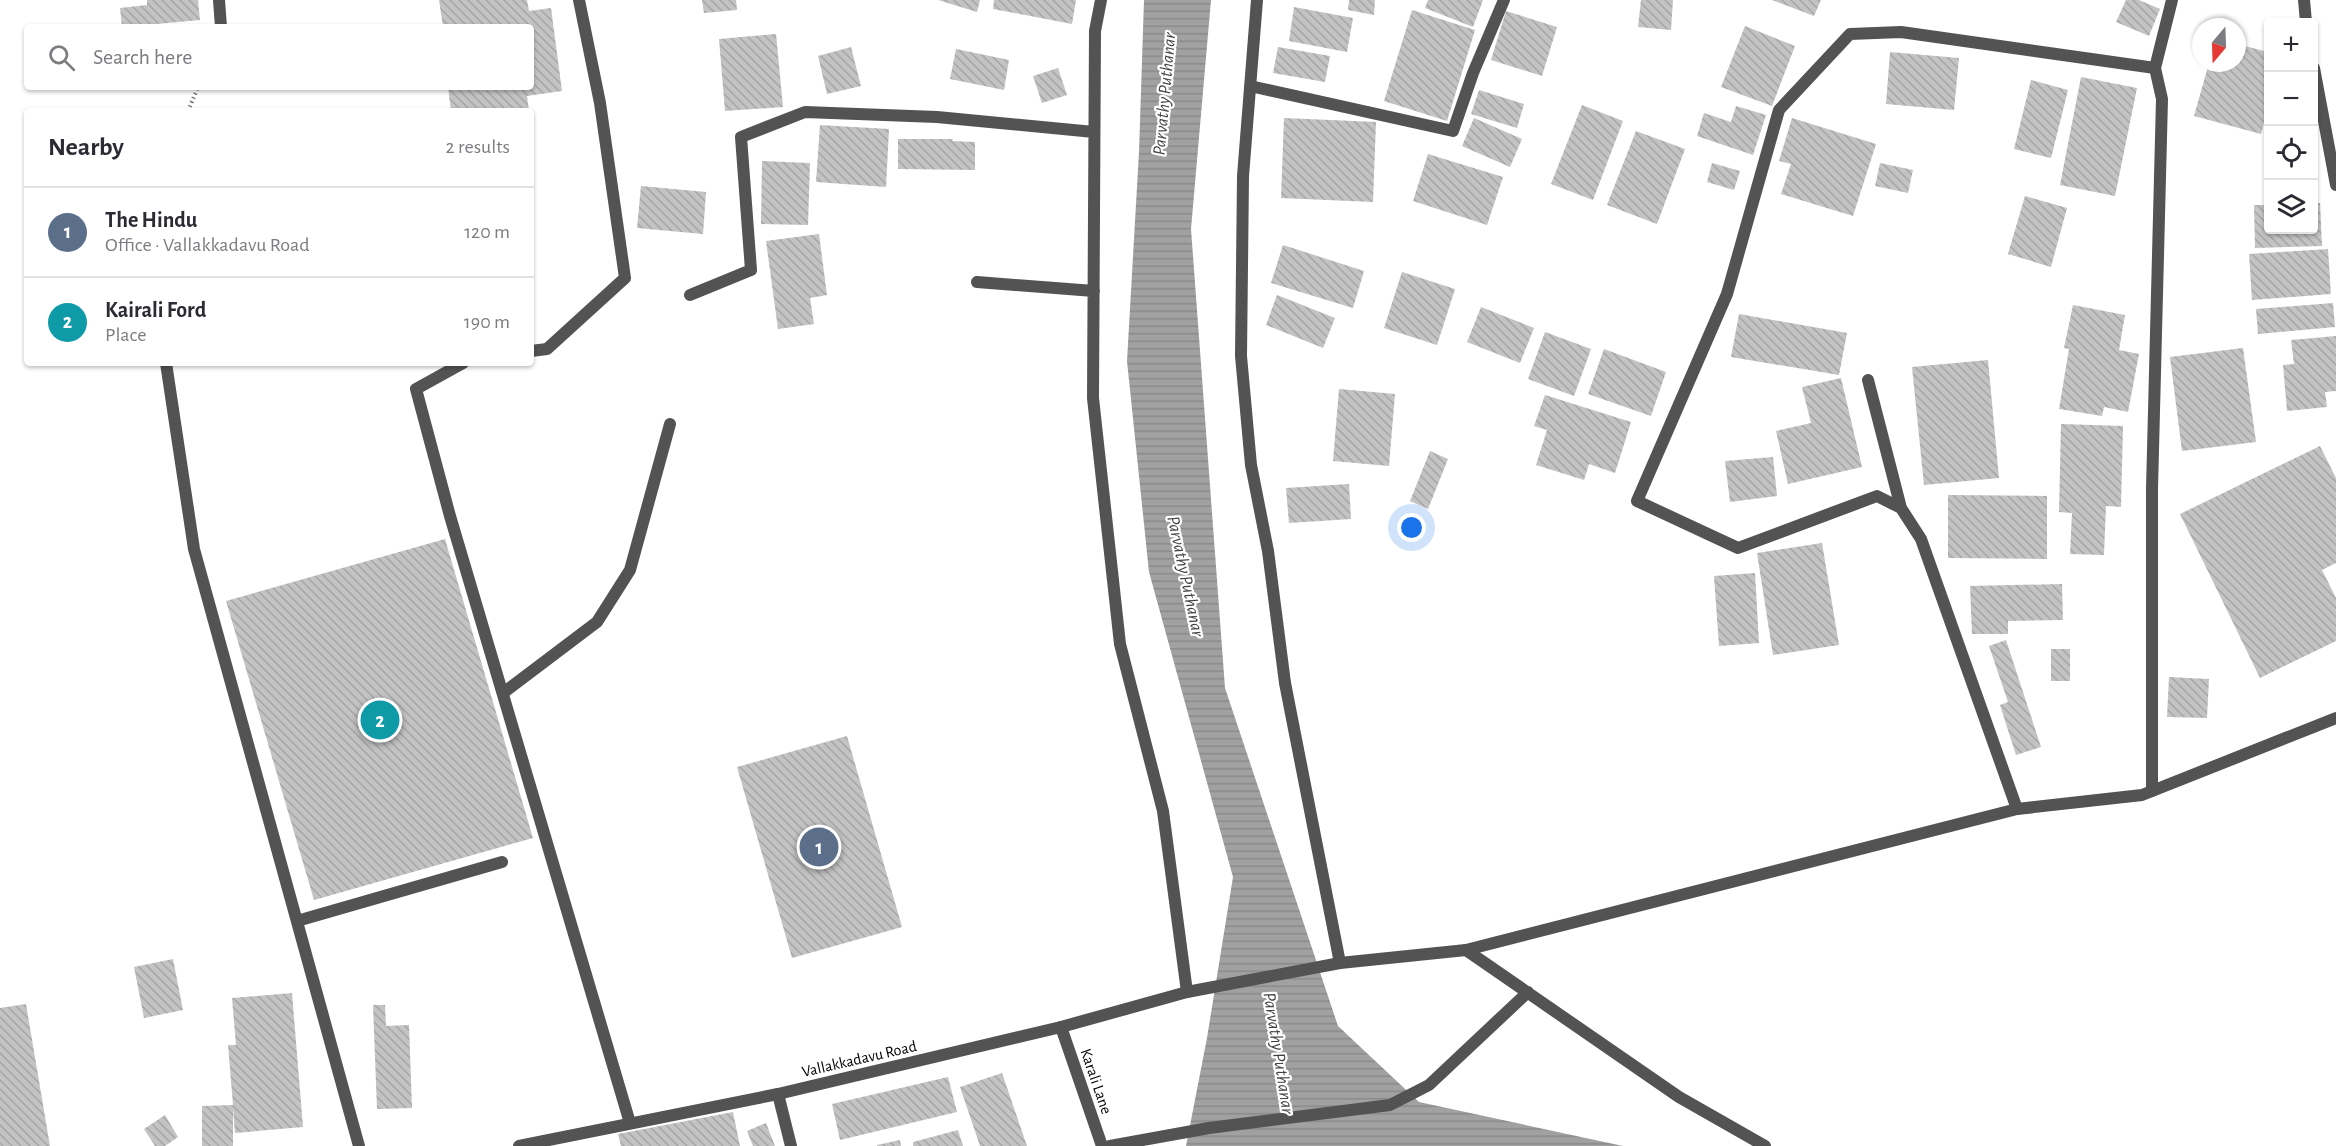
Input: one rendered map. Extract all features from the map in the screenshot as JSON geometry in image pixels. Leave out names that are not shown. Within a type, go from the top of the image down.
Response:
[{"type":"street","points":[[219,0],[221,24]]},
{"type":"street","points":[[534,351],[547,349],[625,278],[600,103],[579,0]]},
{"type":"street","points":[[1101,0],[1095,32],[1093,398],[1120,644],[1163,811],[1187,992]]},
{"type":"street","points":[[1257,0],[1243,176],[1241,356],[1251,465],[1268,551],[1285,683],[1334,963]]},
{"type":"street","points":[[1250,86],[1453,131],[1473,73],[1504,0]]},
{"type":"street","points":[[2152,791],[2152,489],[2162,99],[2156,68],[2172,0]]},
{"type":"street","points":[[2304,0],[2306,18]]},
{"type":"street","points":[[1902,508],[1877,496],[1738,548],[1637,501],[1727,294],[1779,110],[1850,34],[1901,32],[2156,68]]},
{"type":"street","points":[[2314,72],[2336,184]]},
{"type":"street","points":[[690,295],[751,270],[741,137],[805,112],[937,117],[1094,132]]},
{"type":"street","points":[[976,282],[1094,291]]},
{"type":"street","points":[[166,366],[194,549],[359,1146]]},
{"type":"street","points":[[458,366],[416,389],[630,1123]]},
{"type":"street","points":[[1868,380],[1902,508],[1921,539],[2017,810]]},
{"type":"street","points":[[503,693],[597,622],[630,570],[670,424]]},
{"type":"street","name":"Vallakkadavu Road","points":[[519,1146],[778,1094],[1061,1027],[1187,992],[1334,963],[1466,950],[2017,810],[2142,795],[2336,718]]},
{"type":"street","points":[[297,921],[502,862]]},
{"type":"street","points":[[1466,950],[1679,1097],[1765,1146]]},
{"type":"street","points":[[1110,1146],[1158,1135],[1390,1105],[1429,1085],[1528,992]]},
{"type":"street","name":"Karali Lane","points":[[1061,1027],[1102,1146]]},
{"type":"street","points":[[778,1094],[791,1146]]},
{"type":"path","points":[[189,108],[197,90]]},
{"type":"water","name":"Parvathy Puthanar","points":[[1144,0],[1211,0],[1191,229],[1225,688],[1338,1026],[1419,1102],[1623,1146],[1186,1146],[1207,1038],[1233,877],[1149,572],[1127,361],[1139,152]]},
{"type":"building","points":[[147,0],[198,0],[200,20],[122,24],[120,8],[147,5]]},
{"type":"building","points":[[439,0],[527,0],[529,11],[551,8],[562,91],[527,96],[529,108],[451,108],[448,90],[534,90],[534,24],[443,24]]},
{"type":"building","points":[[702,0],[736,0],[737,10],[704,13]]},
{"type":"building","points":[[938,0],[980,0],[977,12]]},
{"type":"building","points":[[994,0],[1076,0],[1072,24],[993,9]]},
{"type":"building","points":[[1349,0],[1375,0],[1374,15],[1348,10]]},
{"type":"building","points":[[1428,0],[1483,0],[1473,27],[1425,8]]},
{"type":"building","points":[[1641,0],[1673,0],[1671,30],[1638,27]]},
{"type":"building","points":[[1772,0],[1821,0],[1814,16]]},
{"type":"building","points":[[2126,0],[2139,0],[2160,9],[2149,36],[2116,22]]},
{"type":"building","points":[[1294,7],[1353,18],[1347,52],[1289,41]]},
{"type":"building","points":[[1412,10],[1475,30],[1447,121],[1384,101]]},
{"type":"building","points":[[1506,11],[1557,27],[1542,76],[1491,60]]},
{"type":"building","points":[[1745,26],[1795,46],[1772,106],[1721,87]]},
{"type":"building","points":[[776,34],[783,107],[725,111],[719,39]]},
{"type":"building","points":[[2246,46],[2264,51],[2264,122],[2261,134],[2194,116],[2206,72],[2246,72]]},
{"type":"building","points":[[851,47],[861,86],[827,94],[818,56]]},
{"type":"building","points":[[1278,47],[1330,56],[1325,82],[1273,73]]},
{"type":"building","points":[[956,49],[1009,60],[1004,90],[950,79]]},
{"type":"building","points":[[1890,52],[1959,58],[1954,110],[1886,104]]},
{"type":"building","points":[[1058,68],[1067,95],[1042,103],[1033,76]]},
{"type":"building","points":[[2081,77],[2137,88],[2115,196],[2060,185]]},
{"type":"building","points":[[2031,80],[2068,90],[2051,158],[2014,149]]},
{"type":"building","points":[[1479,90],[1524,104],[1517,128],[1471,114]]},
{"type":"building","points":[[1582,105],[1623,121],[1593,200],[1551,184]]},
{"type":"building","points":[[1736,106],[1766,115],[1753,155],[1697,136],[1704,113],[1731,122]]},
{"type":"building","points":[[1284,118],[1376,122],[1373,202],[1281,198]]},
{"type":"building","points":[[1474,118],[1522,139],[1510,167],[1462,146]]},
{"type":"building","points":[[1792,118],[1876,144],[1853,216],[1781,194],[1791,164],[1779,161]]},
{"type":"building","points":[[820,125],[889,129],[886,187],[816,182]]},
{"type":"building","points":[[1636,131],[1685,149],[1657,224],[1607,205]]},
{"type":"building","points":[[898,139],[953,139],[952,141],[975,142],[975,170],[898,169]]},
{"type":"building","points":[[1428,154],[1503,177],[1487,225],[1413,201]]},
{"type":"building","points":[[762,161],[810,163],[808,225],[761,224]]},
{"type":"building","points":[[1712,163],[1740,171],[1734,190],[1707,182]]},
{"type":"building","points":[[1880,163],[1913,170],[1908,193],[1875,186]]},
{"type":"building","points":[[641,186],[706,192],[703,234],[637,228]]},
{"type":"building","points":[[2025,196],[2067,208],[2051,267],[2008,254]]},
{"type":"building","points":[[2318,203],[2320,203],[2322,246],[2255,248],[2254,205],[2264,205],[2264,234],[2318,234]]},
{"type":"building","points":[[819,234],[827,295],[810,298],[814,324],[778,329],[766,241]]},
{"type":"building","points":[[1283,245],[1364,271],[1353,308],[1271,283]]},
{"type":"building","points":[[2328,249],[2331,294],[2252,300],[2249,254]]},
{"type":"building","points":[[1402,272],[1455,289],[1437,345],[1384,328]]},
{"type":"building","points":[[1277,295],[1335,318],[1323,348],[1266,325]]},
{"type":"building","points":[[2333,303],[2335,327],[2258,334],[2256,309]]},
{"type":"building","points":[[2073,305],[2125,315],[2119,350],[2139,354],[2128,412],[2104,407],[2102,416],[2059,409],[2069,349],[2064,348]]},
{"type":"building","points":[[1481,307],[1534,328],[1520,363],[1467,342]]},
{"type":"building","points":[[1739,314],[1847,333],[1839,375],[1731,357]]},
{"type":"building","points":[[1545,332],[1591,349],[1574,396],[1528,379]]},
{"type":"building","points":[[2336,336],[2336,391],[2325,392],[2327,407],[2287,411],[2283,365],[2294,364],[2291,340]]},
{"type":"building","points":[[2243,348],[2256,442],[2182,451],[2170,357]]},
{"type":"building","points":[[1604,349],[1666,372],[1651,416],[1588,394]]},
{"type":"building","points":[[1988,360],[1999,478],[1924,485],[1912,367]]},
{"type":"building","points":[[1841,378],[1862,467],[1788,484],[1776,431],[1811,423],[1802,387]]},
{"type":"building","points":[[1339,389],[1395,394],[1389,466],[1333,461]]},
{"type":"building","points":[[1545,395],[1631,422],[1615,473],[1589,464],[1584,480],[1536,465],[1547,430],[1534,426]]},
{"type":"building","points":[[2061,424],[2123,426],[2121,507],[2106,506],[2104,555],[2070,554],[2072,513],[2059,512]]},
{"type":"building","points":[[2320,446],[2336,478],[2336,563],[2322,570],[2336,598],[2336,641],[2260,678],[2180,514]]},
{"type":"building","points":[[1430,451],[1448,459],[1428,509],[1410,501]]},
{"type":"building","points":[[1773,457],[1777,496],[1730,502],[1725,461]]},
{"type":"building","points":[[1349,484],[1351,519],[1289,523],[1286,488]]},
{"type":"building","points":[[1948,495],[2047,496],[2047,559],[1948,558]]},
{"type":"building","points":[[445,539],[533,838],[314,900],[226,601]]},
{"type":"building","points":[[1822,543],[1839,645],[1773,655],[1757,553]]},
{"type":"building","points":[[1755,573],[1759,643],[1719,646],[1714,576]]},
{"type":"building","points":[[2062,584],[2063,620],[2008,621],[2008,634],[1972,634],[1970,586]]},
{"type":"building","points":[[2006,640],[2041,747],[2016,755],[2000,705],[2008,702],[1989,646]]},
{"type":"building","points":[[2051,649],[2070,649],[2070,681],[2051,681]]},
{"type":"building","points":[[2169,677],[2209,679],[2207,718],[2167,717]]},
{"type":"building","points":[[847,736],[902,927],[792,958],[737,767]]},
{"type":"building","points":[[173,959],[183,1010],[144,1018],[134,967]]},
{"type":"building","points":[[292,993],[303,1127],[235,1133],[233,1108],[233,1146],[202,1146],[202,1106],[233,1105],[228,1045],[236,1045],[232,998]]},
{"type":"building","points":[[26,1004],[50,1146],[0,1146],[0,1008]]},
{"type":"building","points":[[373,1005],[385,1005],[386,1026],[409,1025],[412,1108],[377,1109]]},
{"type":"building","points":[[1002,1073],[1027,1146],[980,1146],[960,1087]]},
{"type":"building","points":[[948,1077],[957,1112],[840,1140],[832,1104]]},
{"type":"building","points":[[733,1112],[740,1146],[621,1146],[618,1134]]},
{"type":"building","points":[[165,1115],[178,1137],[165,1146],[155,1146],[144,1129]]},
{"type":"building","points":[[766,1123],[775,1146],[753,1146],[747,1131]]},
{"type":"building","points":[[958,1130],[963,1146],[913,1146],[913,1142]]},
{"type":"building","points":[[900,1140],[901,1146],[877,1146],[877,1145]]},
{"type":"place","name":"Kairali Ford","points":[[380,720]]},
{"type":"place","name":"The Hindu","points":[[819,847]]}]
